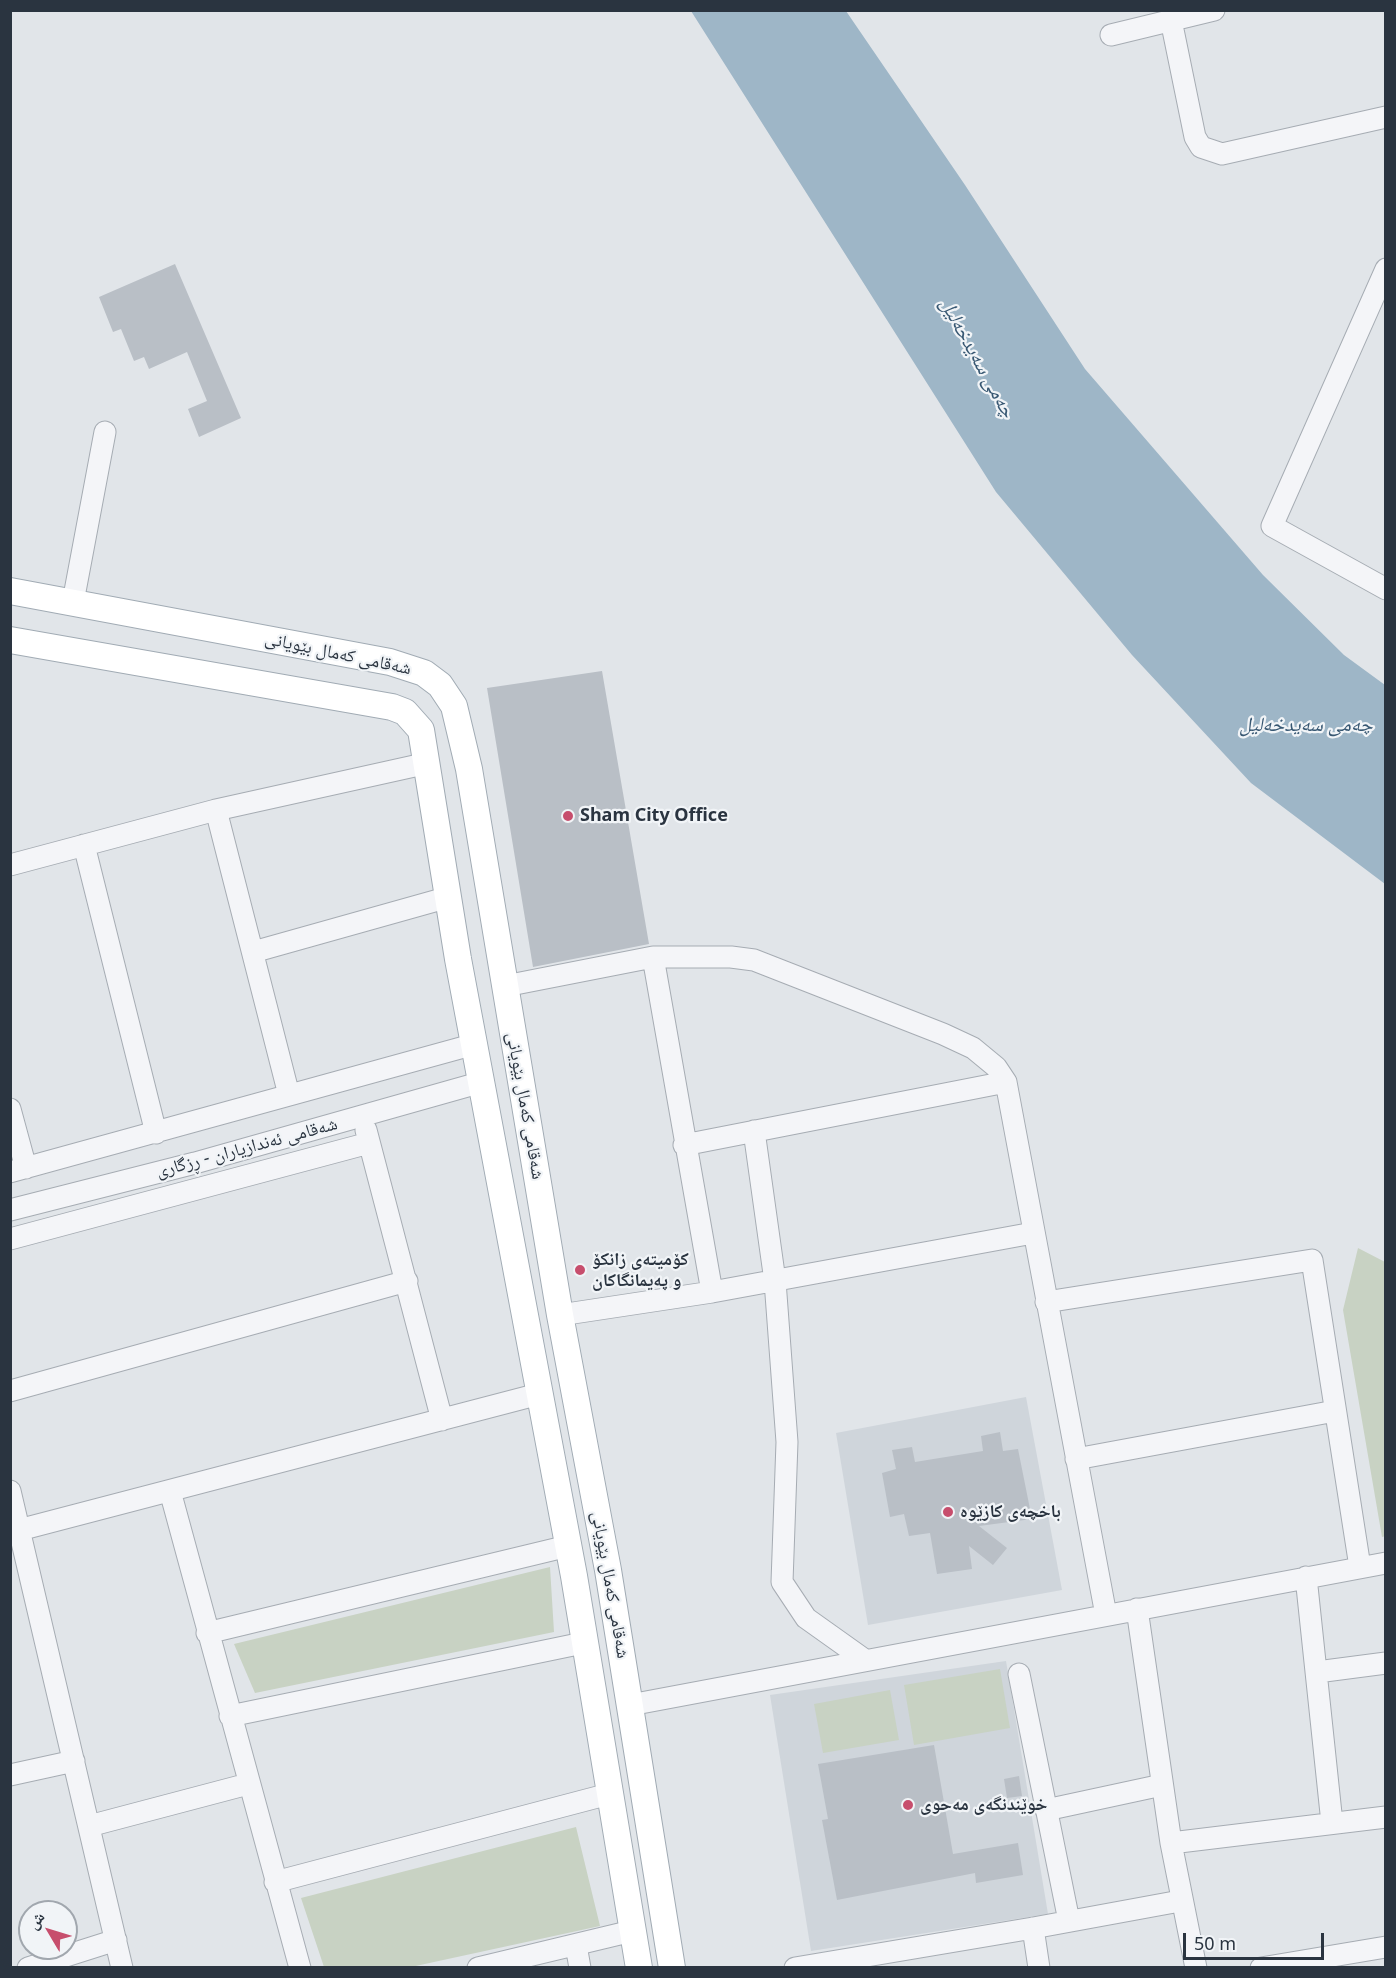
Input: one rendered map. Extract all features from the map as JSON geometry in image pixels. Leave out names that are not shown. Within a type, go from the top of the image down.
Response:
[{"type":"main road","name":"شەقامی کەمال بێویانی","points":[[10,591],[390,662],[424,673],[440,685],[454,706],[462,733],[560,1315],[608,1570],[672,1968]]},
{"type":"main road","name":"شەقامی کەمال بێویانی","points":[[10,640],[399,709],[418,724],[423,736],[428,763],[458,960],[574,1576],[583,1643],[639,1968]]},
{"type":"main road","points":[[458,960],[470,948],[485,947],[499,951]]},
{"type":"main road","points":[[574,1576],[585,1581],[598,1578],[608,1570]]},
{"type":"street","points":[[1111,34],[1214,10]]},
{"type":"street","points":[[1171,20],[1195,136],[1201,147],[1222,154],[1386,117]]},
{"type":"street","points":[[1386,269],[1272,526],[1386,590]]},
{"type":"street","points":[[73,602],[105,432]]},
{"type":"street","points":[[10,865],[216,810],[428,763]]},
{"type":"street","points":[[216,810],[289,1095]]},
{"type":"street","points":[[84,845],[156,1133]]},
{"type":"street","points":[[253,952],[449,897]]},
{"type":"street","points":[[653,957],[684,1145],[712,1292]]},
{"type":"street","points":[[505,986],[653,957],[731,957],[776,966],[973,1048],[996,1067],[1006,1082],[1106,1615]]},
{"type":"street","points":[[10,1109],[19,1170],[475,1044]]},
{"type":"street","name":"شەقامی ئەندازیاران - ڕزگاری","points":[[10,1210],[195,1163],[482,1082]]},
{"type":"street","points":[[684,1145],[1006,1082]]},
{"type":"street","points":[[362,1116],[442,1420]]},
{"type":"street","points":[[754,1131],[775,1281],[787,1442],[782,1582],[806,1618],[865,1660]]},
{"type":"street","points":[[10,1239],[369,1143]]},
{"type":"street","points":[[560,1315],[712,1292],[1033,1233]]},
{"type":"street","points":[[1046,1302],[1312,1260],[1360,1567]]},
{"type":"street","points":[[10,1391],[407,1281]]},
{"type":"street","points":[[20,1530],[539,1394]]},
{"type":"street","points":[[1076,1458],[1335,1412]]},
{"type":"street","points":[[10,1491],[122,1968]]},
{"type":"street","points":[[170,1491],[300,1968]]},
{"type":"street","points":[[207,1633],[568,1546]]},
{"type":"street","points":[[630,1706],[1386,1563]]},
{"type":"street","points":[[1306,1577],[1332,1823]]},
{"type":"street","points":[[1137,1610],[1180,1900],[1196,1968]]},
{"type":"street","points":[[230,1716],[583,1643]]},
{"type":"street","points":[[1317,1672],[1386,1663]]},
{"type":"street","points":[[1019,1674],[1069,1922]]},
{"type":"street","points":[[10,1775],[74,1761]]},
{"type":"street","points":[[89,1826],[248,1784]]},
{"type":"street","points":[[1046,1810],[1162,1785]]},
{"type":"street","points":[[275,1882],[609,1794]]},
{"type":"street","points":[[1171,1843],[1386,1816]]},
{"type":"street","points":[[795,1968],[893,1960],[1033,1928],[1180,1900]]},
{"type":"street","points":[[1033,1928],[1039,1968]]},
{"type":"street","points":[[478,1968],[632,1932]]},
{"type":"street","points":[[28,1968],[116,1940]]},
{"type":"street","points":[[576,1945],[580,1968]]},
{"type":"street","points":[[1262,1968],[1386,1947]]},
{"type":"shaded area","name":"باخچەی کازێوە","points":[[1026,1397],[1062,1590],[868,1625],[836,1433]]},
{"type":"shaded area","name":"خوێندنگەی مەحوی","points":[[1006,1661],[1048,1914],[811,1951],[770,1695]]},
{"type":"green space","points":[[1358,1248],[1385,1262],[1386,1536],[1382,1537],[1343,1310]]},
{"type":"green space","points":[[550,1567],[554,1632],[255,1693],[234,1644]]},
{"type":"green space","points":[[1000,1669],[1010,1728],[914,1745],[904,1685]]},
{"type":"green space","points":[[890,1690],[899,1740],[823,1753],[814,1704]]},
{"type":"green space","points":[[576,1827],[600,1926],[411,1967],[324,1967],[301,1898]]},
{"type":"water","name":"چەمی سەیدخەلیل","points":[[691,11],[846,11],[965,185],[1085,369],[1263,575],[1344,655],[1385,685],[1385,884],[1251,783],[1132,655],[996,492]]},
{"type":"building","points":[[175,264],[241,418],[199,437],[188,409],[207,401],[187,352],[149,369],[144,357],[134,361],[121,329],[113,332],[99,297]]},
{"type":"building","name":"Sham City Office","points":[[602,671],[649,944],[533,967],[487,688]]},
{"type":"building","points":[[1000,1432],[1003,1451],[1018,1449],[1032,1519],[979,1526],[1007,1548],[993,1565],[969,1546],[972,1569],[937,1574],[930,1533],[909,1536],[904,1514],[890,1517],[882,1473],[896,1469],[892,1450],[912,1447],[915,1462],[983,1451],[981,1436]]},
{"type":"building","points":[[934,1745],[953,1854],[1018,1843],[1023,1875],[976,1883],[975,1873],[837,1900],[822,1820],[828,1819],[818,1764]]},
{"type":"building","points":[[1019,1776],[1022,1796],[1007,1798],[1004,1779]]},
{"type":"place","name":"Sham City Office","points":[[568,816]]},
{"type":"place","name":"کۆمیتەی زانکۆ و پەیمانگاکان","points":[[580,1270]]},
{"type":"place","name":"باخچەی کازێوە","points":[[948,1512]]},
{"type":"place","name":"خوێندنگەی مەحوی","points":[[908,1805]]}]
